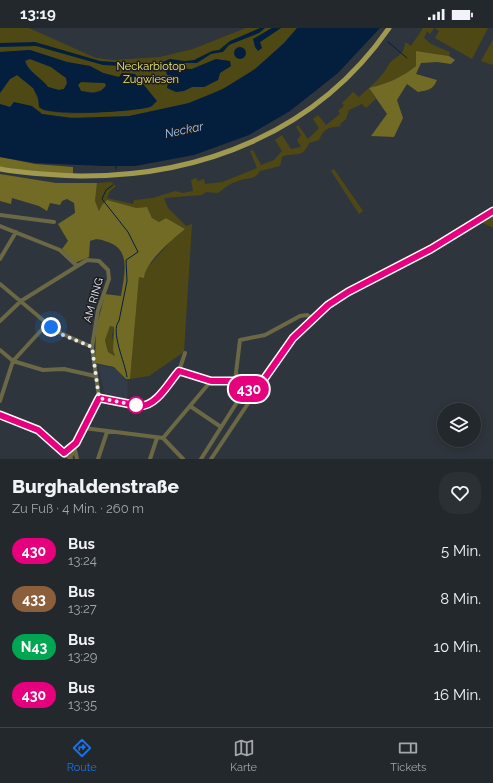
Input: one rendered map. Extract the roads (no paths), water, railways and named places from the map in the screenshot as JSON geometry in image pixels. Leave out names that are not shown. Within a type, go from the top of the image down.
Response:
[{"type":"main road","points":[[0,169],[48,175],[119,176],[163,169],[220,155],[266,135],[300,116],[336,88],[367,56],[389,28]]},
{"type":"street","points":[[211,459],[293,338],[312,318],[348,292],[419,255],[493,210]]},
{"type":"street","points":[[0,215],[54,222]]},
{"type":"street","points":[[0,226],[60,250],[77,266]]},
{"type":"street","points":[[0,259],[16,232]]},
{"type":"street","name":"AM RING","points":[[0,321],[21,301],[87,260],[95,260],[105,266],[109,275],[98,310],[92,347],[99,398]]},
{"type":"street","points":[[0,284],[47,324],[63,335],[92,347]]},
{"type":"street","points":[[235,381],[240,340],[265,334],[300,316],[307,315],[312,318]]},
{"type":"street","points":[[0,401],[13,361],[47,324]]},
{"type":"street","points":[[0,350],[13,361],[43,370],[64,369],[95,376]]},
{"type":"street","points":[[0,415],[38,430],[70,458],[99,398],[140,406],[147,405],[156,398],[179,371],[185,352]]},
{"type":"street","points":[[179,371],[211,381],[235,381],[255,392]]},
{"type":"street","points":[[163,438],[211,381]]},
{"type":"street","points":[[201,459],[238,399],[240,391]]},
{"type":"street","points":[[190,406],[221,427]]},
{"type":"street","points":[[84,428],[163,438],[182,459]]},
{"type":"street","points":[[98,459],[107,432]]},
{"type":"street","points":[[64,453],[73,447],[79,438]]},
{"type":"street","points":[[150,459],[157,438]]},
{"type":"street","points":[[75,449],[77,459]]},
{"type":"water","points":[[260,28],[265,28],[259,33],[229,45],[223,52],[211,54],[197,63],[168,63],[155,68],[103,65],[36,46],[0,47],[0,43],[35,42],[100,61],[155,65],[170,59],[185,61],[194,60],[212,51],[219,50],[230,41]]},
{"type":"water","points":[[272,28],[281,28],[260,42],[262,48],[258,51],[255,47],[253,39]]},
{"type":"water","name":"Neckar","points":[[297,28],[380,28],[338,73],[290,111],[249,135],[194,155],[135,166],[35,163],[0,157],[0,104],[10,107],[14,102],[32,106],[42,114],[71,118],[129,116],[189,103],[223,89],[255,69],[284,43]]},
{"type":"water","points":[[242,47],[245,48],[245,58],[238,59],[235,58],[234,51],[235,48]]},
{"type":"water","points":[[30,50],[67,62],[90,66],[103,73],[119,77],[122,73],[135,74],[157,101],[150,107],[128,111],[74,113],[46,110],[39,107],[38,97],[33,88],[17,75],[10,79],[0,93],[0,52]],"holes":[[[30,59],[51,67],[66,78],[67,83],[64,89],[59,90],[48,87],[32,72],[27,65],[25,61]],[[81,82],[105,83],[106,86],[101,91],[93,93],[81,91],[78,85]]]},
{"type":"water","points":[[216,59],[230,61],[231,66],[220,73],[218,80],[204,87],[192,87],[184,91],[176,92],[167,88],[168,82],[179,81],[179,77],[167,75],[166,71],[169,68],[192,69]]},
{"type":"waterway","points":[[388,42],[407,58]]},
{"type":"waterway","points":[[113,185],[106,190],[102,199],[128,232],[138,252],[126,260],[127,281],[116,332],[127,377]]},
{"type":"park label","name":"Neckarbiotop Zugwiesen","points":[[151,72]]}]
